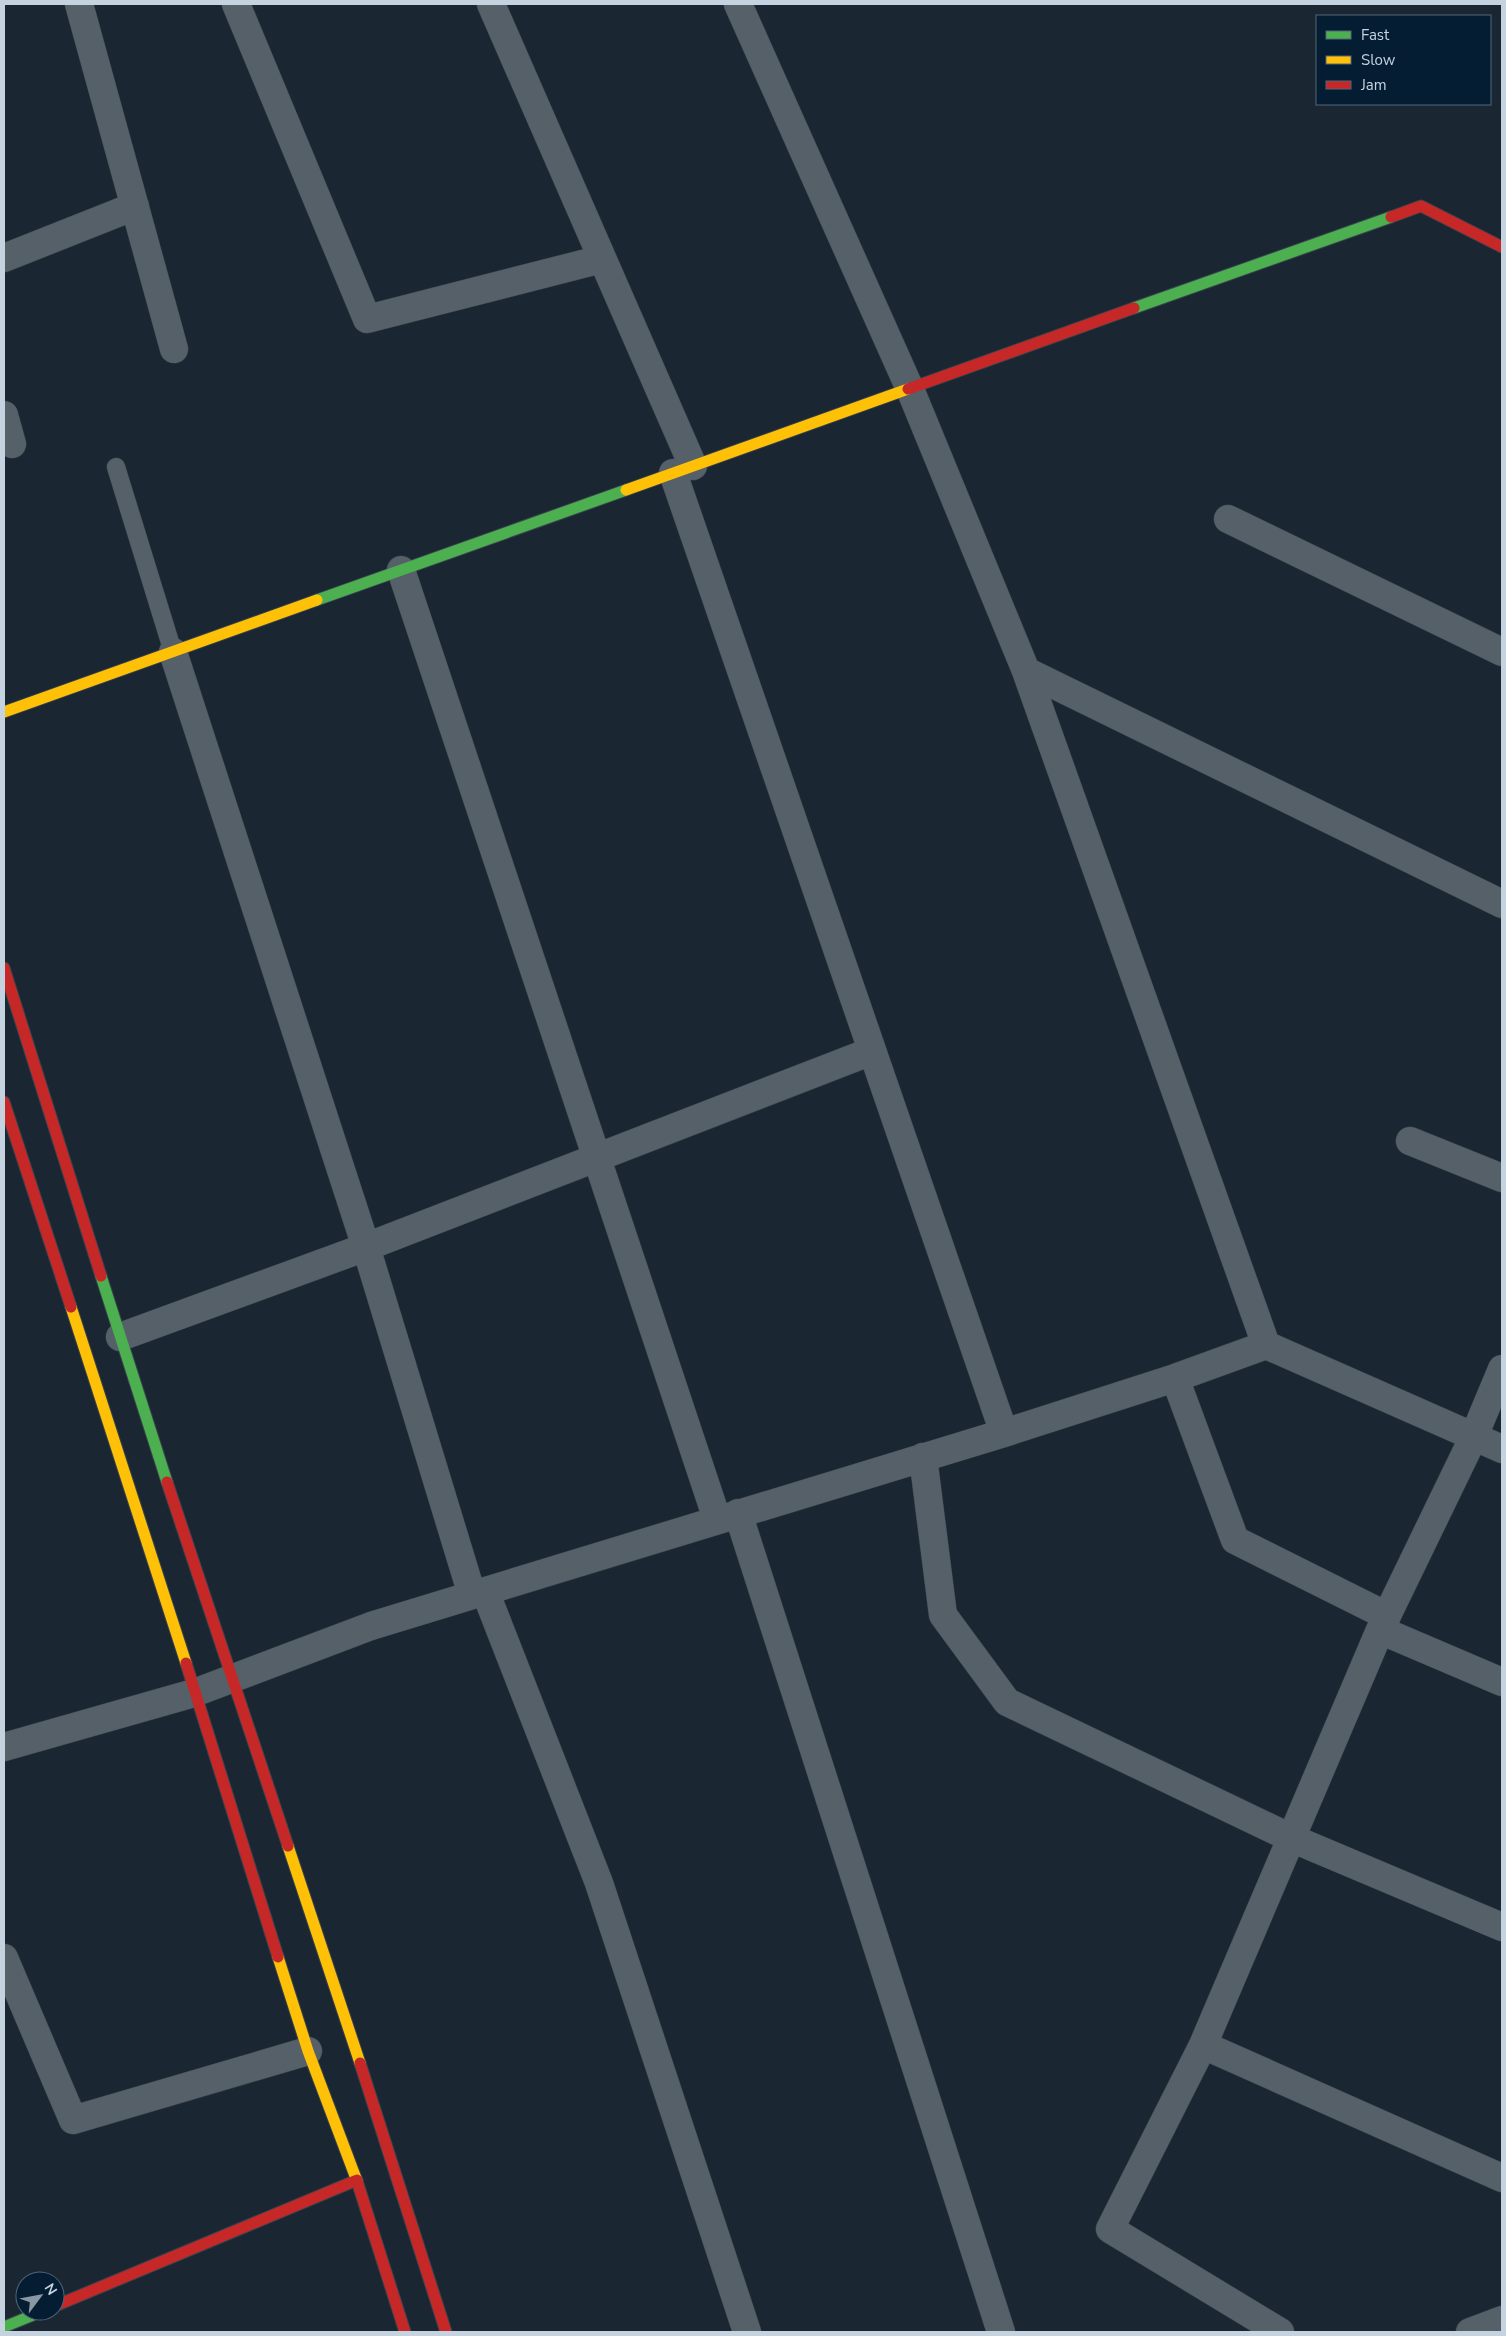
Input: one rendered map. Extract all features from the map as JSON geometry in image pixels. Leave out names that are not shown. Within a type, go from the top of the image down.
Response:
[{"type":"main road","points":[[4,712],[1421,206],[1502,247]]},
{"type":"main road","points":[[4,968],[68,1164],[120,1337],[400,2185],[446,2332]]},
{"type":"main road","points":[[4,1102],[308,2051],[357,2180],[405,2332]]},
{"type":"main road","points":[[65,2302],[357,2180]]},
{"type":"main road","points":[[4,2327],[19,2321]]},
{"type":"street","points":[[79,4],[174,349]]},
{"type":"street","points":[[236,4],[367,319],[602,259]]},
{"type":"street","points":[[491,4],[602,259],[683,470],[872,1051],[1004,1433]]},
{"type":"street","points":[[738,4],[910,389],[1026,672],[1266,1346]]},
{"type":"street","points":[[4,258],[135,206]]},
{"type":"street","points":[[4,415],[12,444]]},
{"type":"street","points":[[1228,519],[1502,652]]},
{"type":"street","points":[[401,570],[597,1158],[728,1516],[1001,2332]]},
{"type":"street","points":[[174,652],[478,1593],[599,1883],[747,2332]]},
{"type":"street","points":[[1026,672],[1502,904]]},
{"type":"street","points":[[120,1337],[366,1247],[872,1051]]},
{"type":"street","points":[[1410,1141],[1502,1178]]},
{"type":"street","points":[[4,1748],[194,1693],[372,1626],[1004,1433],[1175,1378],[1266,1346],[1502,1449]]},
{"type":"street","points":[[1280,2332],[1110,2229],[1203,2045],[1290,1838],[1384,1623],[1474,1436],[1502,1369]]},
{"type":"street","points":[[1175,1378],[1235,1540],[1384,1623],[1502,1682]]},
{"type":"street","points":[[923,1457],[943,1614],[1007,1702],[1290,1838],[1502,1927]]},
{"type":"street","points":[[4,1958],[73,2120],[308,2051]]},
{"type":"street","points":[[1203,2045],[1502,2178]]},
{"type":"street","points":[[1470,2332],[1502,2320]]},
{"type":"lane","points":[[116,467],[174,652]]},
{"type":"traffic: fast","points":[[1134,308],[1391,217]]},
{"type":"traffic: fast","points":[[317,600],[626,490]]},
{"type":"traffic: fast","points":[[101,1276],[167,1482]]},
{"type":"traffic: fast","points":[[4,2327],[19,2321]]},
{"type":"traffic: slow","points":[[626,490],[908,389]]},
{"type":"traffic: slow","points":[[4,712],[317,600]]},
{"type":"traffic: slow","points":[[71,1307],[186,1663]]},
{"type":"traffic: slow","points":[[288,1846],[360,2063]]},
{"type":"traffic: slow","points":[[278,1957],[308,2051],[357,2181]]},
{"type":"traffic: jam","points":[[1391,217],[1421,206],[1502,247]]},
{"type":"traffic: jam","points":[[908,389],[1134,308]]},
{"type":"traffic: jam","points":[[4,968],[101,1276]]},
{"type":"traffic: jam","points":[[4,1102],[71,1307]]},
{"type":"traffic: jam","points":[[167,1482],[288,1846]]},
{"type":"traffic: jam","points":[[186,1663],[278,1957]]},
{"type":"traffic: jam","points":[[360,2063],[446,2332]]},
{"type":"traffic: jam","points":[[65,2302],[357,2180]]},
{"type":"traffic: jam","points":[[357,2181],[405,2332]]}]
